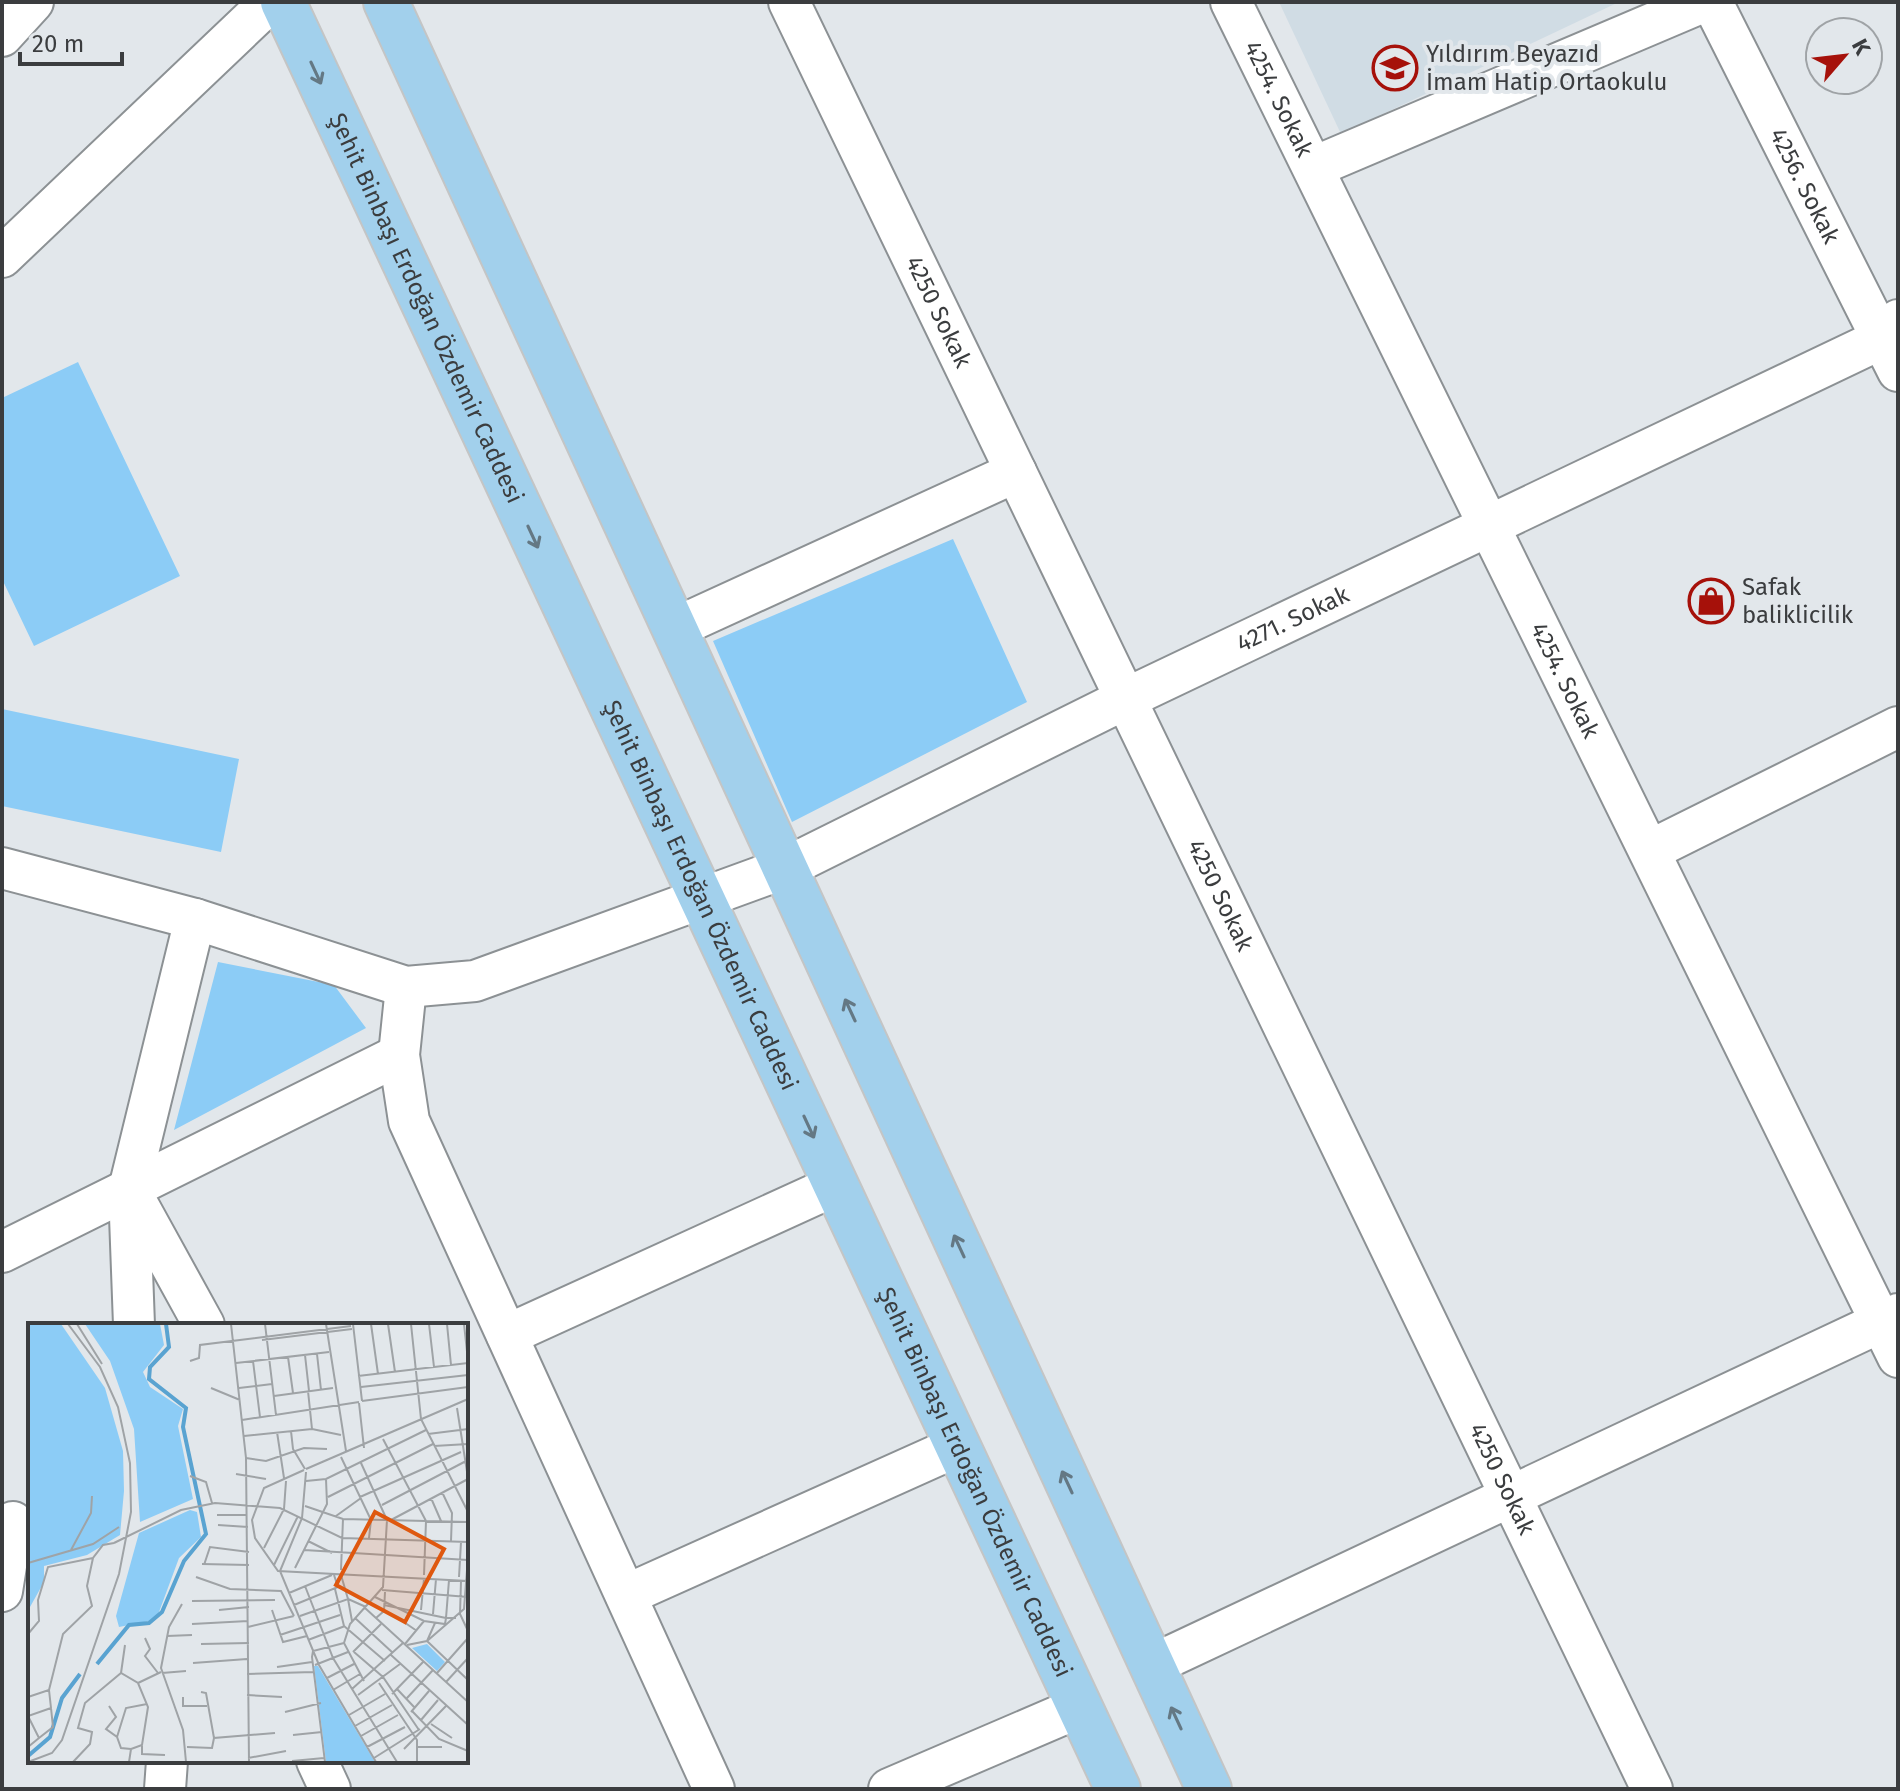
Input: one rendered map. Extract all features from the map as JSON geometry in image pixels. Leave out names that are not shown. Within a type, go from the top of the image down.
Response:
[{"type":"main road","name":"Şehit Binbaşı Erdoğan Özdemir Caddesi","points":[[283,2],[1118,1789]]},
{"type":"main road","points":[[386,2],[1209,1789]]},
{"type":"street","points":[[2,36],[33,2]]},
{"type":"street","points":[[2,257],[270,2]]},
{"type":"street","name":"4250 Sokak","points":[[789,2],[1652,1789]]},
{"type":"street","name":"4254. Sokak","points":[[1231,2],[1651,850],[1890,1318],[1898,1357]]},
{"type":"street","points":[[1314,167],[1703,2]]},
{"type":"street","name":"4256. Sokak","points":[[1712,2],[1892,343]]},
{"type":"street","name":"4271. Sokak","points":[[406,987],[475,981],[785,868],[1125,699],[1489,525],[1892,343]]},
{"type":"street","points":[[675,628],[1016,472]]},
{"type":"street","points":[[1651,850],[1898,727]]},
{"type":"street","points":[[2,868],[195,919],[406,987],[399,1055],[409,1121],[714,1789]]},
{"type":"street","points":[[134,1323],[129,1189],[195,919]]},
{"type":"street","points":[[2,1252],[399,1055]]},
{"type":"street","points":[[507,1335],[836,1185]]},
{"type":"street","points":[[129,1189],[203,1323]]},
{"type":"street","points":[[1152,1665],[1890,1318]]},
{"type":"street","points":[[626,1595],[958,1446]]},
{"type":"street","points":[[2,1591],[15,1522]]},
{"type":"street","points":[[889,1789],[1080,1707]]},
{"type":"street","points":[[165,1789],[167,1763]]},
{"type":"street","points":[[318,1763],[330,1789]]},
{"type":"shaded area","name":"Yıldırım Beyazıd İmam Hatip Ortaokulu","points":[[1279,2],[1619,2],[1341,134]]},
{"type":"shaded area","points":[[78,362],[180,576],[34,646],[2,579],[2,398]]},
{"type":"shaded area","points":[[953,539],[1027,702],[792,822],[713,641]]},
{"type":"shaded area","points":[[2,709],[239,759],[221,852],[2,806]]},
{"type":"shaded area","points":[[218,962],[334,985],[366,1028],[174,1130]]},
{"type":"place","name":"Yıldırım Beyazıd İmam Hatip Ortaokulu","points":[[1395,68]]},
{"type":"place","name":"Safak baliklicilik","points":[[1711,601]]}]
